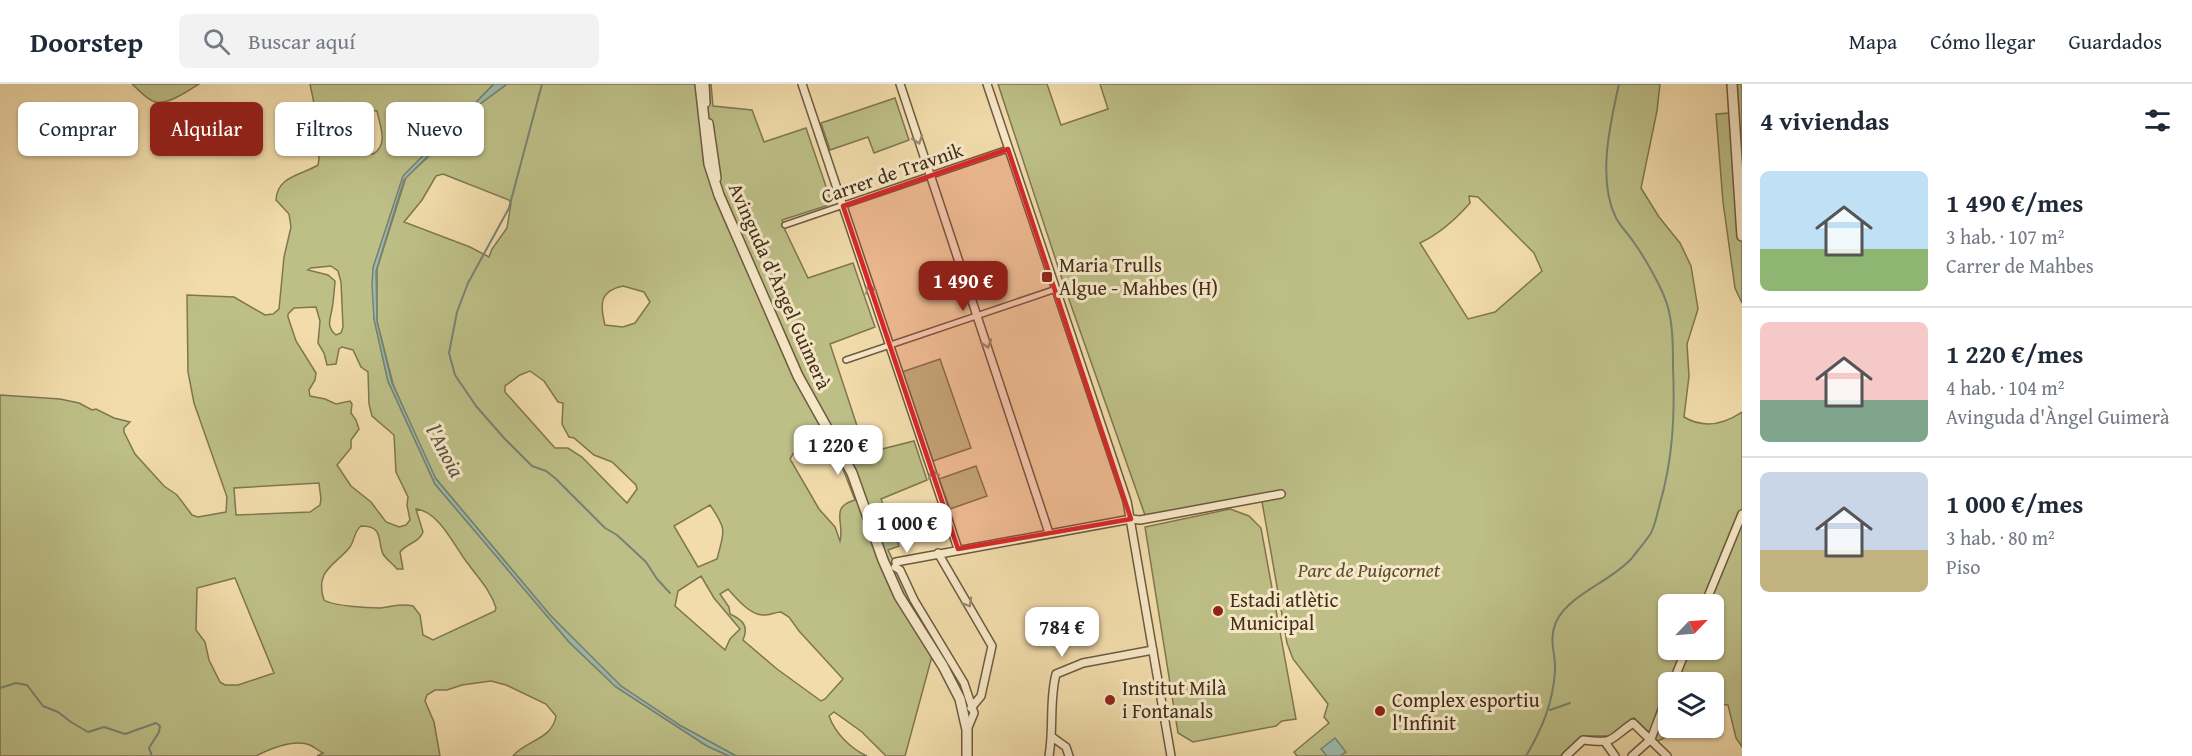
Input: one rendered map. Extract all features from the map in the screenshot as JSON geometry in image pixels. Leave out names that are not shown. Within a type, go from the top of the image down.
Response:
[{"type":"street","name":"Avinguda d'Àngel Guimerà","points":[[700,84],[709,164],[719,195],[798,376],[852,473],[883,560],[893,567],[899,596],[968,709],[967,756]]},
{"type":"street","points":[[705,84],[719,195]]},
{"type":"street","points":[[802,84],[958,549]]},
{"type":"street","points":[[900,84],[1049,533]]},
{"type":"street","points":[[987,84],[1127,501],[1171,756]]},
{"type":"street","points":[[1732,84],[1742,236]]},
{"type":"street","name":"Carrer de Travnik","points":[[785,225],[1008,149]]},
{"type":"street","points":[[846,360],[1056,289]]},
{"type":"street","points":[[893,567],[958,549],[1131,519],[1140,520],[1281,494]]},
{"type":"street","points":[[1709,594],[1742,514]]},
{"type":"street","points":[[938,553],[992,646],[981,696],[968,709]]},
{"type":"street","points":[[1048,756],[1052,737],[1051,692],[1056,674],[1083,663],[1153,650]]},
{"type":"street","points":[[1632,756],[1651,740],[1658,718]]},
{"type":"street","points":[[1566,756],[1583,740],[1611,741],[1633,723],[1667,756]]},
{"type":"street","points":[[1052,737],[1066,747],[1069,756]]},
{"type":"street","points":[[1605,742],[1616,756]]},
{"type":"highlighted area","points":[[1008,149],[1131,519],[958,549],[843,206]]},
{"type":"green space","points":[[132,84],[199,84],[178,97],[166,101],[155,102]]},
{"type":"green space","points":[[310,84],[494,84],[476,102],[386,102],[386,156],[424,156],[403,177],[373,268],[374,319],[388,381],[435,484],[569,642],[616,687],[707,746],[729,756],[513,756],[544,735],[554,724],[556,716],[546,704],[506,685],[491,681],[462,685],[447,690],[435,690],[427,695],[425,701],[434,722],[440,756],[317,756],[323,753],[310,745],[297,743],[275,748],[256,756],[0,756],[0,395],[60,399],[79,403],[92,410],[96,409],[114,418],[130,422],[124,428],[124,432],[135,454],[164,486],[177,495],[192,515],[198,517],[226,512],[227,497],[194,403],[188,372],[187,295],[234,297],[265,315],[273,314],[279,309],[284,257],[291,227],[289,214],[276,200],[277,192],[291,177],[318,165],[319,156],[374,156],[381,146],[382,135],[377,111],[374,111],[374,102],[314,102]],"holes":[[[331,266],[338,271],[341,282],[343,327],[341,333],[336,335],[330,326],[335,281],[328,275],[308,270]],[[316,307],[320,321],[318,343],[327,365],[336,364],[339,349],[342,347],[353,350],[361,367],[368,372],[369,404],[372,416],[394,435],[396,472],[408,497],[410,520],[406,525],[399,527],[386,522],[371,502],[351,486],[337,465],[351,448],[351,440],[359,429],[351,413],[350,401],[336,404],[310,396],[309,390],[316,373],[296,341],[288,317],[294,308]],[[319,483],[320,505],[310,512],[236,515],[234,488]],[[416,509],[433,516],[447,532],[488,591],[494,602],[495,611],[433,640],[423,635],[420,615],[413,606],[359,607],[324,600],[322,590],[324,575],[350,547],[361,526],[373,528],[376,531],[383,554],[397,569],[403,569],[400,552],[416,541],[423,532]],[[235,578],[274,673],[238,685],[225,685],[220,682],[209,660],[205,642],[196,630],[197,588]]]},
{"type":"green space","points":[[507,84],[711,84],[713,106],[752,110],[764,142],[806,128],[832,204],[782,220],[785,230],[808,278],[853,263],[875,327],[830,344],[866,453],[914,441],[927,480],[881,499],[899,546],[888,550],[935,645],[905,756],[886,756],[862,732],[834,712],[829,716],[839,734],[855,749],[867,756],[736,756],[681,726],[621,686],[590,656],[550,615],[432,474],[393,384],[377,321],[377,269],[406,177],[429,156],[484,156],[483,102]],"holes":[[[443,174],[509,200],[511,203],[507,228],[489,257],[470,247],[404,222],[422,200],[436,176]],[[623,286],[644,292],[650,302],[635,323],[623,327],[605,325],[602,311],[603,300],[605,295]],[[530,371],[544,381],[558,402],[563,403],[562,424],[569,437],[574,438],[594,455],[612,462],[636,485],[637,489],[627,503],[582,457],[568,448],[555,448],[505,392],[505,386]],[[814,439],[825,453],[832,450],[841,464],[855,500],[847,503],[840,511],[840,541],[835,527],[819,509],[790,459],[799,444]],[[710,505],[720,520],[723,531],[717,559],[698,567],[674,526]],[[701,576],[714,598],[740,629],[730,639],[725,650],[675,606],[678,591]],[[728,589],[752,612],[765,615],[781,612],[789,617],[843,679],[821,701],[777,669],[743,640],[744,624],[730,614],[729,607],[720,594]]]},
{"type":"green space","name":"Parc de Puigcornet","points":[[998,84],[1047,84],[1061,125],[1108,109],[1100,84],[1660,84],[1657,111],[1641,188],[1659,217],[1680,243],[1691,266],[1698,309],[1687,344],[1689,376],[1684,417],[1699,423],[1714,424],[1728,420],[1742,412],[1742,747],[1736,738],[1728,705],[1724,705],[1724,672],[1658,672],[1658,738],[1664,738],[1658,741],[1634,718],[1609,736],[1583,736],[1560,756],[1297,756],[1294,752],[1329,723],[1324,717],[1328,704],[1293,659],[1287,643],[1261,496],[1145,515],[1066,291]],"holes":[[[1469,196],[1478,197],[1534,253],[1542,271],[1495,312],[1468,319],[1420,243],[1440,231],[1459,215],[1470,203]]]},
{"type":"green space","points":[[1728,84],[1742,84],[1742,303],[1735,288],[1723,202],[1716,114],[1730,113]]},
{"type":"green space","points":[[895,98],[909,140],[874,153],[868,137],[830,150],[821,123]]},
{"type":"green space","points":[[940,359],[971,448],[933,461],[902,372]]},
{"type":"green space","points":[[976,466],[987,496],[950,509],[939,479]]},
{"type":"green space","name":"Estadi atlètic Municipal","points":[[1230,509],[1249,516],[1261,528],[1296,719],[1282,721],[1276,726],[1193,742],[1178,733],[1145,527]]},
{"type":"shaded area","points":[[494,84],[507,84],[483,102],[476,102]]},
{"type":"shaded area","points":[[423,156],[428,156],[404,180],[376,271],[377,322],[392,383],[436,479],[550,615],[621,686],[681,726],[736,756],[729,756],[707,746],[616,687],[569,642],[435,484],[388,381],[374,319],[373,268],[403,176]]},
{"type":"shaded area","points":[[1335,738],[1346,752],[1340,756],[1327,756],[1321,749]]},
{"type":"waterway","points":[[542,84],[509,208],[468,283],[457,312],[449,353],[455,375],[476,406],[504,438],[532,466],[546,471],[555,478],[605,528],[617,535],[646,562],[670,593]]},
{"type":"waterway","points":[[1526,756],[1542,726],[1552,694],[1555,671],[1552,641],[1556,622],[1570,604],[1632,558],[1649,536],[1664,489],[1670,455],[1674,385],[1669,311],[1648,265],[1616,218],[1607,187],[1609,134],[1619,84]]},
{"type":"waterway","points":[[0,688],[16,683],[27,685],[43,706],[58,712],[88,732],[104,727],[125,734],[156,723],[160,726],[149,748],[152,756]]},
{"type":"waterway","points":[[1550,710],[1570,703]]},
{"type":"place","name":"Maria Trulls Algue - Mahbes (H)","points":[[1047,277]]},
{"type":"place","name":"Estadi atlètic Municipal","points":[[1218,611]]},
{"type":"place","name":"Institut Milà i Fontanals","points":[[1110,700]]},
{"type":"place","name":"Complex esportiu l'Infinit","points":[[1380,711]]},
{"type":"water label","name":"l'Anoia","points":[[445,451]]}]
